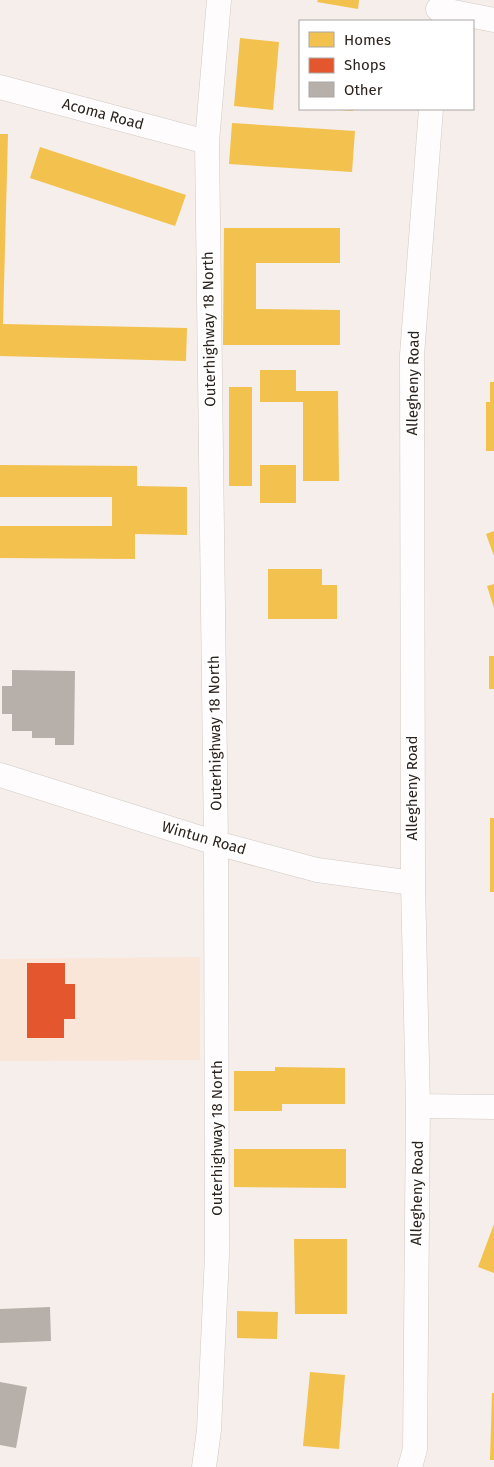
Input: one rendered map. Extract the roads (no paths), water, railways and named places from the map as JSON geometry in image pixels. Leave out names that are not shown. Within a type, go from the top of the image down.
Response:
[{"type":"street","name":"Outerhighway 18 North","points":[[204,1467],[209,1430],[217,1255],[216,843],[207,142],[219,0]]},
{"type":"street","points":[[438,10],[494,20]]},
{"type":"street","name":"Acoma Road","points":[[0,86],[207,142]]},
{"type":"street","name":"Allegheny Road","points":[[410,1467],[415,1448],[418,1106],[412,883],[412,355],[430,110]]},
{"type":"street","name":"Wintun Road","points":[[0,775],[216,843],[317,870],[412,883]]},
{"type":"street","points":[[418,1106],[494,1107]]}]
